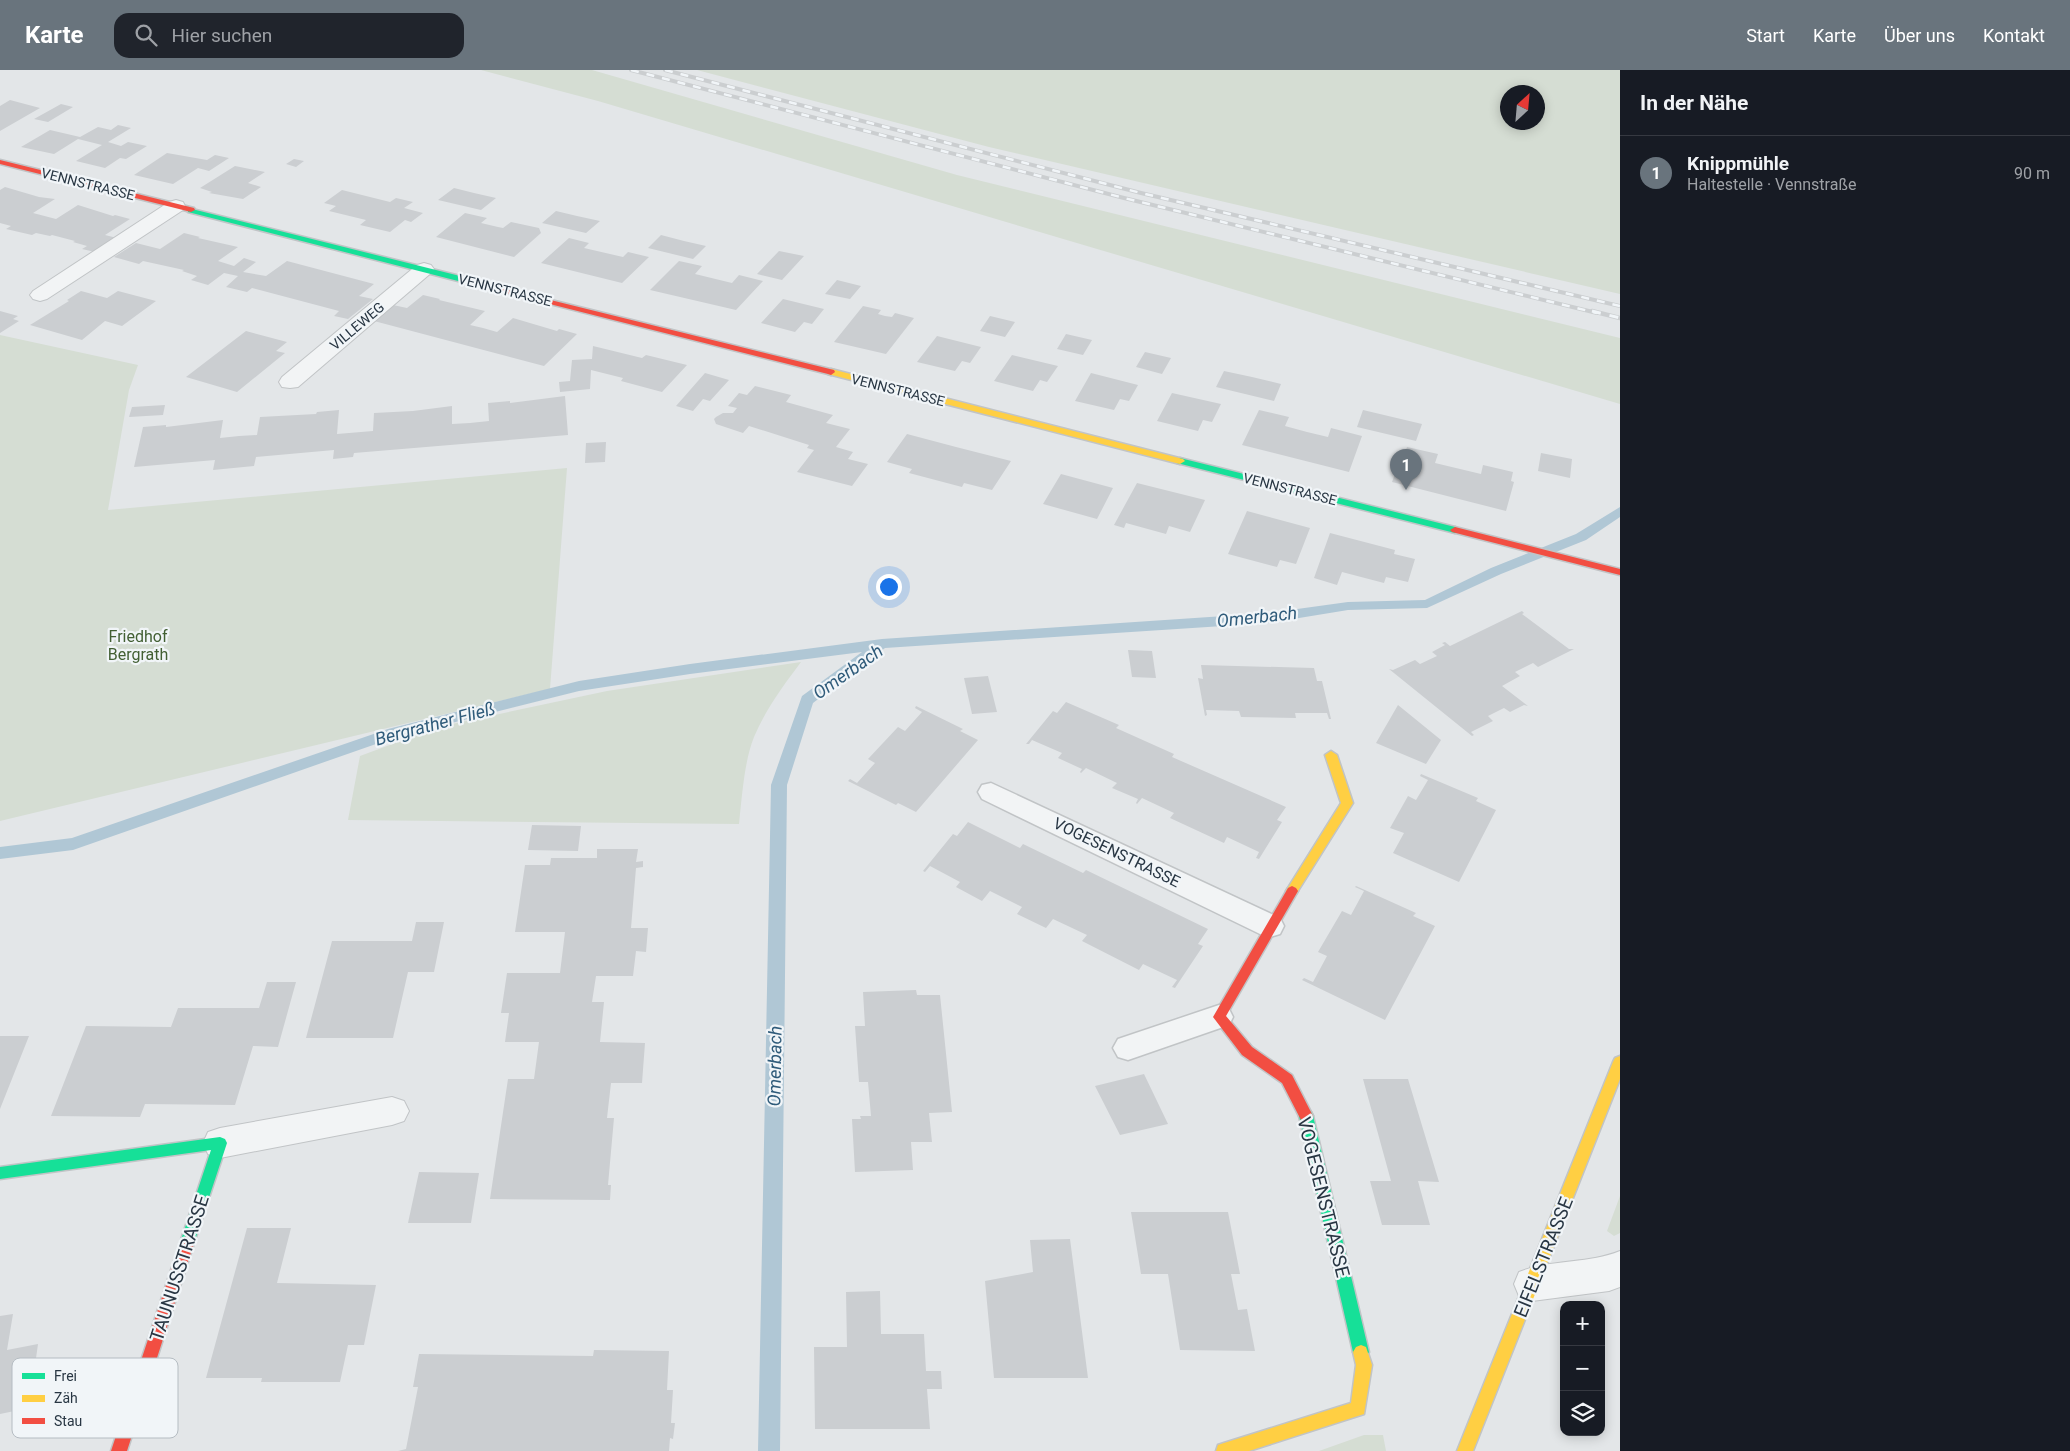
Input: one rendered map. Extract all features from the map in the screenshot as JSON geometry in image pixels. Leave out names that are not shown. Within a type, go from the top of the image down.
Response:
[{"type":"street","name":"VENNSTRASSE","points":[[0,162],[1620,572]]},
{"type":"street","points":[[40,295],[176,206]]},
{"type":"street","name":"VILLEWEG","points":[[290,382],[424,269]]},
{"type":"street","points":[[1219,1017],[1270,926],[1347,803],[1331,755]]},
{"type":"street","name":"VOGESENSTRASSE","points":[[1219,1017],[1247,1051],[1286,1079],[1309,1121],[1364,1365],[1358,1409],[1224,1451]]},
{"type":"street","name":"EIFELSTRASSE","points":[[1465,1451],[1620,1062]]},
{"type":"street","points":[[0,1173],[220,1143],[392,1111]]},
{"type":"street","name":"TAUNUSSTRASSE","points":[[149,1358],[220,1143]]},
{"type":"street","points":[[1532,1284],[1609,1274],[1620,1268]]},
{"type":"street","name":"TAUNUSSTRASSE","points":[[119,1451],[123,1438]]},
{"type":"lane","name":"VOGESENSTRASSE","points":[[991,792],[1270,926]]},
{"type":"lane","points":[[1128,1048],[1219,1017]]},
{"type":"green space","points":[[481,70],[592,70],[957,175],[1620,338],[1620,404],[598,101]]},
{"type":"green space","points":[[697,70],[1620,70],[1620,294],[989,147]]},
{"type":"green space","name":"Friedhof Bergrath","points":[[0,335],[138,365],[129,390],[108,510],[567,468],[550,689],[0,821]]},
{"type":"green space","points":[[801,662],[769,707],[754,737],[742,791],[739,824],[348,820],[360,756],[438,727],[607,691]]},
{"type":"green space","points":[[1620,1196],[1620,1233],[1614,1236],[1607,1231]]},
{"type":"green space","points":[[1364,1435],[1383,1435],[1386,1451],[1319,1451]]},
{"type":"building","points":[[10,100],[40,108],[0,131],[0,106]]},
{"type":"building","points":[[61,104],[73,107],[48,122],[34,119]]},
{"type":"building","points":[[118,125],[131,128],[108,142],[121,146],[128,142],[147,146],[126,159],[120,158],[105,168],[76,161],[102,145],[78,139],[54,154],[21,147],[50,130],[80,137],[98,127],[111,130]]},
{"type":"building","points":[[167,153],[207,160],[215,155],[229,158],[209,171],[198,168],[173,184],[134,175]]},
{"type":"building","points":[[294,159],[304,161],[296,167],[286,164]]},
{"type":"building","points":[[235,166],[265,172],[248,183],[261,187],[243,199],[209,193],[212,192],[200,188]]},
{"type":"building","points":[[5,187],[39,197],[55,199],[33,213],[56,219],[78,205],[113,216],[130,219],[105,235],[117,238],[95,252],[82,249],[87,246],[73,242],[75,241],[52,235],[36,233],[32,235],[6,229],[11,226],[0,223],[0,190]]},
{"type":"building","points":[[454,188],[496,198],[481,210],[438,200]]},
{"type":"building","points":[[342,190],[390,202],[396,198],[413,202],[404,208],[423,213],[411,222],[405,220],[390,232],[360,225],[366,220],[329,211],[336,206],[324,203]]},
{"type":"building","points":[[556,211],[600,221],[586,233],[542,223]]},
{"type":"building","points":[[465,213],[487,218],[481,223],[503,228],[511,222],[539,228],[541,233],[514,257],[436,237]]},
{"type":"building","points":[[184,233],[238,247],[218,261],[234,266],[244,258],[256,262],[243,272],[266,276],[287,261],[374,284],[359,296],[373,299],[348,319],[334,316],[339,311],[252,288],[247,292],[226,287],[238,276],[224,273],[208,285],[191,280],[197,276],[182,271],[184,270],[143,261],[139,264],[114,257],[136,243],[160,249]]},
{"type":"building","points":[[661,235],[706,246],[693,259],[648,248]]},
{"type":"building","points":[[569,238],[589,243],[584,248],[623,257],[628,252],[649,257],[622,283],[541,263]]},
{"type":"building","points":[[779,251],[804,256],[782,280],[757,274]]},
{"type":"building","points":[[679,261],[702,266],[695,274],[732,283],[739,275],[763,281],[736,310],[650,290]]},
{"type":"building","points":[[837,280],[861,286],[850,299],[825,294]]},
{"type":"building","points":[[81,291],[107,298],[118,291],[156,301],[122,326],[105,321],[82,340],[30,325],[69,301],[67,300]]},
{"type":"building","points":[[423,295],[485,311],[470,325],[497,332],[513,318],[557,331],[559,329],[577,334],[544,366],[374,321],[393,305],[407,308]]},
{"type":"building","points":[[783,299],[824,309],[812,324],[804,322],[795,332],[761,323]]},
{"type":"building","points":[[863,306],[881,310],[878,314],[885,316],[892,317],[895,313],[914,318],[886,354],[834,342]]},
{"type":"building","points":[[0,311],[18,316],[13,319],[19,321],[0,333]]},
{"type":"building","points":[[990,316],[1015,322],[1005,337],[980,331]]},
{"type":"building","points":[[246,331],[287,342],[276,351],[285,353],[237,392],[186,377]]},
{"type":"building","points":[[1066,334],[1092,340],[1083,355],[1057,349]]},
{"type":"building","points":[[937,336],[981,347],[970,363],[962,361],[955,371],[917,362]]},
{"type":"building","points":[[593,346],[642,358],[646,355],[687,365],[662,392],[621,381],[623,378],[591,370],[590,389],[560,392],[559,382],[570,381],[572,360],[592,359]]},
{"type":"building","points":[[1145,352],[1171,358],[1162,374],[1136,367]]},
{"type":"building","points":[[1012,355],[1058,366],[1047,382],[1040,380],[1033,391],[994,381]]},
{"type":"building","points":[[1224,371],[1281,384],[1274,401],[1216,387]]},
{"type":"building","points":[[705,373],[729,380],[710,401],[703,399],[693,411],[676,406]]},
{"type":"building","points":[[1091,373],[1138,385],[1129,401],[1120,399],[1114,410],[1075,401]]},
{"type":"building","points":[[755,386],[791,395],[786,402],[833,415],[826,423],[850,429],[836,447],[853,452],[848,459],[868,464],[852,486],[797,472],[814,450],[807,448],[809,445],[749,426],[743,433],[716,424],[714,419],[716,417],[723,413],[733,413],[737,408],[728,406],[739,393],[747,395]]},
{"type":"building","points":[[1172,393],[1221,404],[1212,422],[1203,420],[1198,431],[1157,421]]},
{"type":"building","points":[[565,396],[568,435],[354,453],[353,457],[333,459],[334,450],[256,457],[254,466],[213,470],[215,460],[134,467],[143,427],[166,425],[166,427],[223,420],[220,438],[257,435],[260,417],[316,414],[317,412],[339,410],[337,434],[373,431],[374,413],[452,406],[452,424],[470,423],[489,421],[488,403],[510,401],[510,403]]},
{"type":"building","points":[[165,405],[163,415],[129,417],[132,407]]},
{"type":"building","points":[[1259,410],[1289,417],[1285,426],[1307,432],[1328,437],[1331,428],[1362,436],[1349,472],[1242,445]]},
{"type":"building","points":[[1363,410],[1422,424],[1416,441],[1357,427]]},
{"type":"building","points":[[907,434],[1011,461],[992,490],[964,483],[962,487],[909,473],[912,469],[887,462]]},
{"type":"building","points":[[606,442],[605,462],[585,463],[586,443]]},
{"type":"building","points":[[1407,447],[1438,454],[1435,463],[1481,474],[1483,465],[1513,472],[1511,481],[1514,482],[1506,511],[1392,482]]},
{"type":"building","points":[[1541,453],[1572,459],[1570,478],[1538,471]]},
{"type":"building","points":[[1061,474],[1113,488],[1097,519],[1043,504]]},
{"type":"building","points":[[1137,483],[1205,500],[1190,532],[1169,526],[1166,534],[1126,523],[1124,528],[1114,525]]},
{"type":"building","points":[[1247,511],[1310,528],[1296,564],[1280,560],[1277,567],[1228,554]]},
{"type":"building","points":[[1330,533],[1395,550],[1394,554],[1415,559],[1408,582],[1386,577],[1384,583],[1342,572],[1337,585],[1314,578]]},
{"type":"building","points":[[1522,611],[1524,613],[1522,614],[1569,649],[1574,649],[1538,667],[1533,663],[1515,672],[1520,676],[1502,686],[1528,706],[1524,705],[1510,712],[1504,708],[1488,716],[1493,721],[1471,732],[1474,735],[1472,736],[1389,669],[1393,670],[1415,660],[1420,664],[1437,656],[1432,652],[1445,645],[1442,643],[1445,642],[1450,646]]},
{"type":"building","points":[[1128,650],[1152,651],[1156,678],[1132,677]]},
{"type":"building","points":[[1201,665],[1314,668],[1317,681],[1322,681],[1331,719],[1329,719],[1327,713],[1295,713],[1296,718],[1241,717],[1239,711],[1206,710],[1207,715],[1205,716],[1198,678],[1203,679]]},
{"type":"building","points":[[988,676],[997,712],[972,714],[964,678]]},
{"type":"building","points":[[1066,702],[1119,725],[1116,728],[1174,754],[1172,757],[1286,807],[1277,820],[1282,822],[1259,859],[1256,858],[1259,852],[1227,837],[1224,843],[1170,818],[1174,813],[1142,798],[1137,804],[1138,799],[1112,788],[1117,783],[1086,768],[1081,773],[1082,769],[1058,758],[1062,753],[1032,740],[1029,744],[1026,744],[1053,711],[1057,713]]},
{"type":"building","points":[[1398,705],[1441,740],[1426,764],[1376,743]]},
{"type":"building","points":[[916,706],[963,729],[960,731],[978,740],[916,812],[898,803],[896,805],[848,781],[850,779],[857,783],[875,763],[868,759],[898,727],[905,731],[922,712],[915,708]]},
{"type":"building","points":[[1421,774],[1478,798],[1476,801],[1496,810],[1459,882],[1393,853],[1404,833],[1390,828],[1408,796],[1416,800],[1428,780],[1420,776]]},
{"type":"building","points":[[968,822],[1020,848],[1023,844],[1083,873],[1086,870],[1208,929],[1198,944],[1203,946],[1175,988],[1172,987],[1177,980],[1143,964],[1139,970],[1082,941],[1087,935],[1053,919],[1046,928],[1017,914],[1022,907],[990,891],[982,901],[956,887],[960,882],[930,866],[925,872],[923,871],[953,834],[957,836]]},
{"type":"building","points":[[532,825],[581,826],[578,851],[528,850]]},
{"type":"building","points":[[597,849],[638,849],[636,862],[643,861],[643,867],[636,868],[631,928],[648,928],[646,952],[636,951],[633,976],[596,976],[592,1002],[604,1002],[600,1042],[645,1043],[642,1083],[611,1083],[607,1118],[614,1118],[608,1185],[611,1185],[610,1200],[490,1199],[508,1079],[534,1079],[539,1042],[505,1042],[509,1013],[501,1013],[507,973],[560,973],[565,932],[515,932],[525,865],[550,865],[551,858],[597,858]]},
{"type":"building","points":[[1356,886],[1416,913],[1413,916],[1435,926],[1385,1020],[1302,980],[1304,978],[1313,982],[1327,956],[1318,952],[1342,911],[1351,915],[1364,891]]},
{"type":"building","points":[[416,922],[444,922],[434,972],[408,972],[393,1038],[306,1038],[332,941],[412,941]]},
{"type":"building","points":[[267,982],[296,982],[278,1047],[253,1046],[235,1105],[145,1104],[140,1117],[51,1116],[86,1026],[171,1027],[178,1008],[259,1008]]},
{"type":"building","points":[[916,990],[917,995],[940,995],[952,1112],[929,1113],[932,1142],[911,1142],[913,1170],[855,1172],[852,1119],[861,1119],[860,1116],[871,1116],[868,1082],[859,1082],[855,1026],[865,1026],[863,992]]},
{"type":"building","points":[[0,1036],[29,1036],[0,1109]]},
{"type":"building","points":[[1144,1074],[1168,1124],[1120,1135],[1095,1086]]},
{"type":"building","points":[[1363,1079],[1408,1079],[1439,1182],[1418,1181],[1430,1225],[1382,1225],[1370,1181],[1391,1181]]},
{"type":"building","points":[[419,1172],[479,1173],[471,1223],[408,1223]]},
{"type":"building","points":[[1131,1212],[1228,1212],[1240,1274],[1231,1274],[1238,1310],[1247,1309],[1255,1351],[1180,1350],[1168,1274],[1141,1274]]},
{"type":"building","points":[[247,1228],[291,1228],[277,1283],[376,1285],[364,1345],[348,1345],[340,1382],[261,1382],[262,1378],[206,1378]]},
{"type":"building","points":[[1070,1239],[1088,1378],[994,1378],[985,1281],[1033,1272],[1030,1240]]},
{"type":"building","points":[[880,1291],[881,1334],[924,1334],[926,1371],[941,1371],[942,1389],[927,1389],[930,1429],[815,1429],[814,1347],[847,1347],[846,1292]]},
{"type":"building","points":[[13,1314],[7,1350],[38,1344],[36,1358],[12,1358],[12,1412],[0,1414],[0,1316]]},
{"type":"building","points":[[594,1350],[669,1351],[667,1390],[673,1390],[671,1423],[675,1423],[673,1439],[670,1438],[669,1451],[398,1451],[406,1449],[418,1387],[413,1387],[419,1354],[593,1356]]},
{"type":"waterway","name":"Omerbach","points":[[769,1451],[779,785],[807,700],[882,644],[1269,618],[1348,606],[1427,604],[1496,571],[1581,537],[1620,511]]},
{"type":"waterway","name":"Bergrather Fließ","points":[[0,853],[73,844],[393,733],[579,686],[690,669],[880,645]]},
{"type":"railway","points":[[631,70],[1124,198],[1597,313]]},
{"type":"railway","points":[[665,70],[1141,193],[1620,306]]},
{"type":"railway","points":[[1592,311],[1620,318]]},
{"type":"traffic: fast","points":[[191,210],[465,280]]},
{"type":"traffic: fast","points":[[1180,461],[1455,530]]},
{"type":"traffic: fast","points":[[1306,1116],[1361,1352]]},
{"type":"traffic: fast","points":[[0,1173],[220,1143],[187,1243]]},
{"type":"traffic: slow","points":[[831,372],[1180,461]]},
{"type":"traffic: slow","points":[[1292,891],[1347,803],[1331,755]]},
{"type":"traffic: slow","points":[[1465,1451],[1620,1062]]},
{"type":"traffic: slow","points":[[1224,1451],[1358,1409],[1364,1365],[1361,1352]]},
{"type":"traffic: jam","points":[[0,162],[191,210]]},
{"type":"traffic: jam","points":[[465,280],[831,372]]},
{"type":"traffic: jam","points":[[1455,530],[1620,572]]},
{"type":"traffic: jam","points":[[1292,891],[1219,1017],[1247,1051],[1287,1079],[1306,1116]]},
{"type":"traffic: jam","points":[[149,1358],[187,1243]]},
{"type":"traffic: jam","points":[[119,1451],[123,1438]]},
{"type":"place","name":"Knippmühle","points":[[1406,490]]}]
